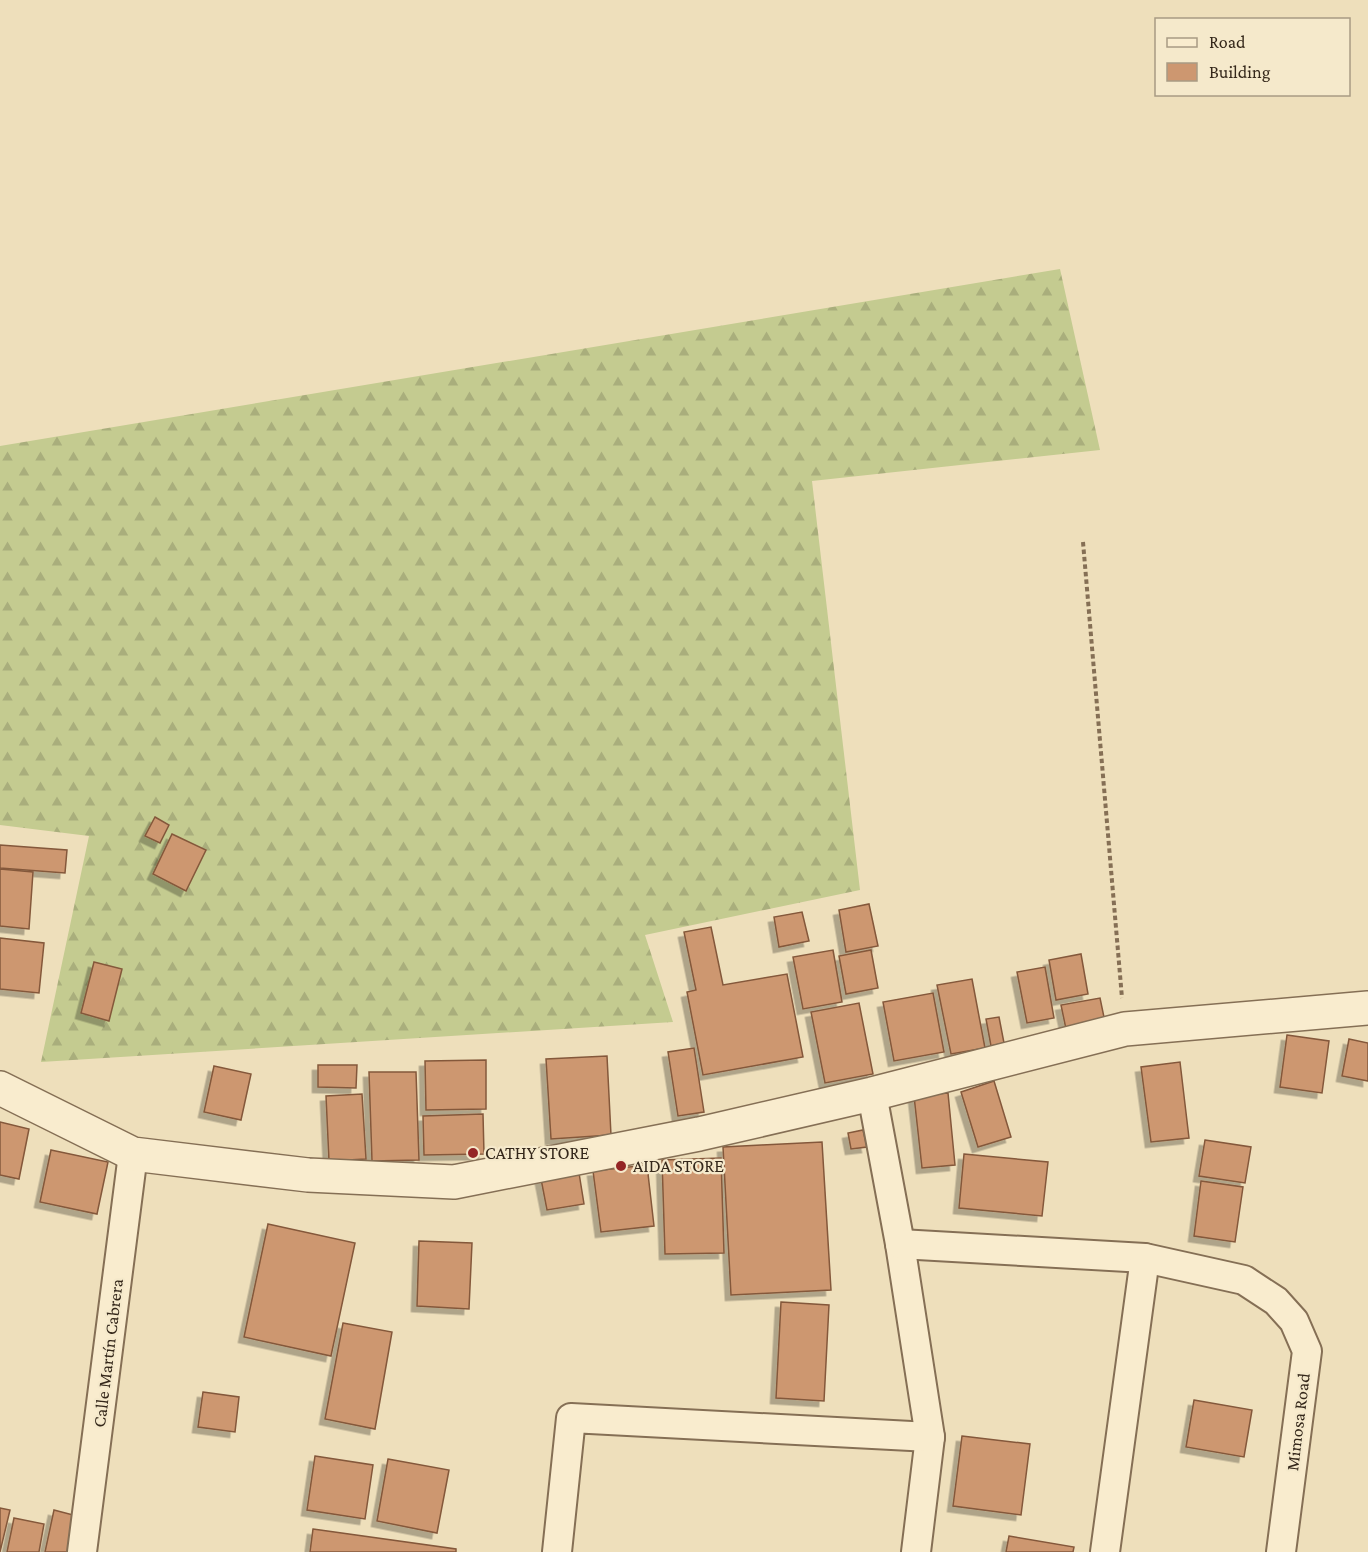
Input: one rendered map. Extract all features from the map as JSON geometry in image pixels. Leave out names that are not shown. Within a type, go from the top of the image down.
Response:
[{"type":"street","points":[[0,1088],[133,1154],[308,1175],[454,1182],[699,1134],[872,1094],[1125,1029],[1368,1008]]},
{"type":"street","points":[[872,1094],[900,1244],[930,1437],[916,1552]]},
{"type":"street","name":"Calle Martín Cabrera","points":[[82,1552],[133,1154]]},
{"type":"street","name":"Mimosa Road","points":[[900,1244],[1145,1258],[1244,1280],[1276,1301],[1294,1321],[1306,1351],[1281,1552]]},
{"type":"street","points":[[1105,1552],[1145,1258]]},
{"type":"street","points":[[557,1552],[571,1418],[930,1437]]},
{"type":"path","points":[[1083,542],[1125,1029]]},
{"type":"green space","points":[[1060,269],[1100,450],[812,481],[860,890],[645,935],[673,1022],[41,1062],[89,836],[0,825],[0,446]]},
{"type":"building","points":[[155,817],[169,825],[160,843],[145,836]]},
{"type":"building","points":[[172,834],[206,850],[186,891],[153,874]]},
{"type":"building","points":[[0,845],[67,850],[65,873],[0,868]]},
{"type":"building","points":[[0,869],[33,872],[29,929],[0,926]]},
{"type":"building","points":[[869,904],[878,946],[846,952],[839,910]]},
{"type":"building","points":[[802,912],[809,941],[779,947],[774,917]]},
{"type":"building","points":[[711,927],[723,985],[787,974],[803,1057],[703,1075],[687,992],[696,990],[684,932]]},
{"type":"building","points":[[0,938],[44,943],[39,993],[0,989]]},
{"type":"building","points":[[833,950],[842,1002],[803,1009],[793,957]]},
{"type":"building","points":[[871,950],[878,988],[846,994],[839,956]]},
{"type":"building","points":[[1081,954],[1088,994],[1056,1000],[1049,960]]},
{"type":"building","points":[[94,962],[122,969],[109,1021],[81,1013]]},
{"type":"building","points":[[1045,967],[1054,1018],[1027,1023],[1017,972]]},
{"type":"building","points":[[972,979],[985,1048],[951,1054],[937,985]]},
{"type":"building","points":[[933,993],[944,1052],[894,1061],[883,1002]]},
{"type":"building","points":[[1100,998],[1105,1022],[1066,1029],[1061,1005]]},
{"type":"building","points":[[859,1003],[873,1074],[825,1083],[811,1012]]},
{"type":"building","points":[[999,1017],[1004,1043],[991,1046],[986,1019]]},
{"type":"building","points":[[1287,1035],[1329,1041],[1322,1093],[1280,1087]]},
{"type":"building","points":[[1349,1039],[1368,1043],[1368,1081],[1342,1076]]},
{"type":"building","points":[[694,1048],[704,1112],[678,1116],[668,1052]]},
{"type":"building","points":[[607,1056],[611,1135],[551,1139],[546,1059]]},
{"type":"building","points":[[486,1060],[486,1109],[426,1110],[425,1061]]},
{"type":"building","points":[[1180,1062],[1189,1138],[1151,1142],[1141,1067]]},
{"type":"building","points":[[318,1065],[357,1065],[356,1088],[318,1087]]},
{"type":"building","points":[[214,1066],[251,1074],[241,1120],[204,1112]]},
{"type":"building","points":[[369,1072],[416,1072],[419,1160],[372,1161]]},
{"type":"building","points":[[994,1081],[1011,1137],[978,1147],[961,1092]]},
{"type":"building","points":[[948,1093],[955,1165],[922,1168],[914,1096]]},
{"type":"building","points":[[362,1094],[366,1159],[329,1161],[326,1096]]},
{"type":"building","points":[[483,1114],[484,1154],[424,1155],[423,1116]]},
{"type":"building","points":[[0,1122],[29,1129],[19,1179],[0,1175]]},
{"type":"building","points":[[863,1130],[867,1147],[851,1149],[848,1133]]},
{"type":"building","points":[[1205,1140],[1251,1147],[1245,1183],[1199,1176]]},
{"type":"building","points":[[822,1142],[831,1290],[731,1295],[723,1147]]},
{"type":"building","points":[[51,1150],[108,1162],[97,1214],[40,1202]]},
{"type":"building","points":[[964,1154],[1048,1162],[1042,1216],[959,1208]]},
{"type":"building","points":[[721,1158],[724,1253],[665,1254],[662,1160]]},
{"type":"building","points":[[647,1165],[654,1226],[601,1232],[593,1171]]},
{"type":"building","points":[[579,1173],[584,1204],[547,1210],[541,1179]]},
{"type":"building","points":[[1201,1181],[1243,1187],[1235,1242],[1194,1236]]},
{"type":"building","points":[[268,1224],[355,1243],[331,1356],[244,1337]]},
{"type":"building","points":[[419,1241],[472,1243],[469,1309],[417,1306]]},
{"type":"building","points":[[781,1302],[829,1305],[824,1401],[776,1398]]},
{"type":"building","points":[[343,1323],[392,1332],[375,1429],[325,1419]]},
{"type":"building","points":[[203,1392],[239,1397],[235,1432],[198,1427]]},
{"type":"building","points":[[1194,1400],[1252,1410],[1244,1457],[1186,1447]]},
{"type":"building","points":[[962,1436],[1030,1444],[1021,1515],[953,1506]]},
{"type":"building","points":[[315,1456],[373,1465],[365,1519],[307,1510]]},
{"type":"building","points":[[388,1459],[449,1470],[437,1533],[377,1521]]},
{"type":"building","points":[[0,1508],[10,1510],[0,1552]]},
{"type":"building","points":[[54,1510],[77,1516],[69,1552],[45,1552]]},
{"type":"building","points":[[14,1518],[44,1524],[39,1552],[7,1552]]},
{"type":"building","points":[[313,1529],[456,1549],[456,1552],[310,1552]]},
{"type":"building","points":[[1009,1536],[1074,1547],[1073,1552],[1006,1552]]},
{"type":"place","name":"CATHY STORE","points":[[473,1153]]},
{"type":"place","name":"AIDA STORE","points":[[621,1166]]}]
